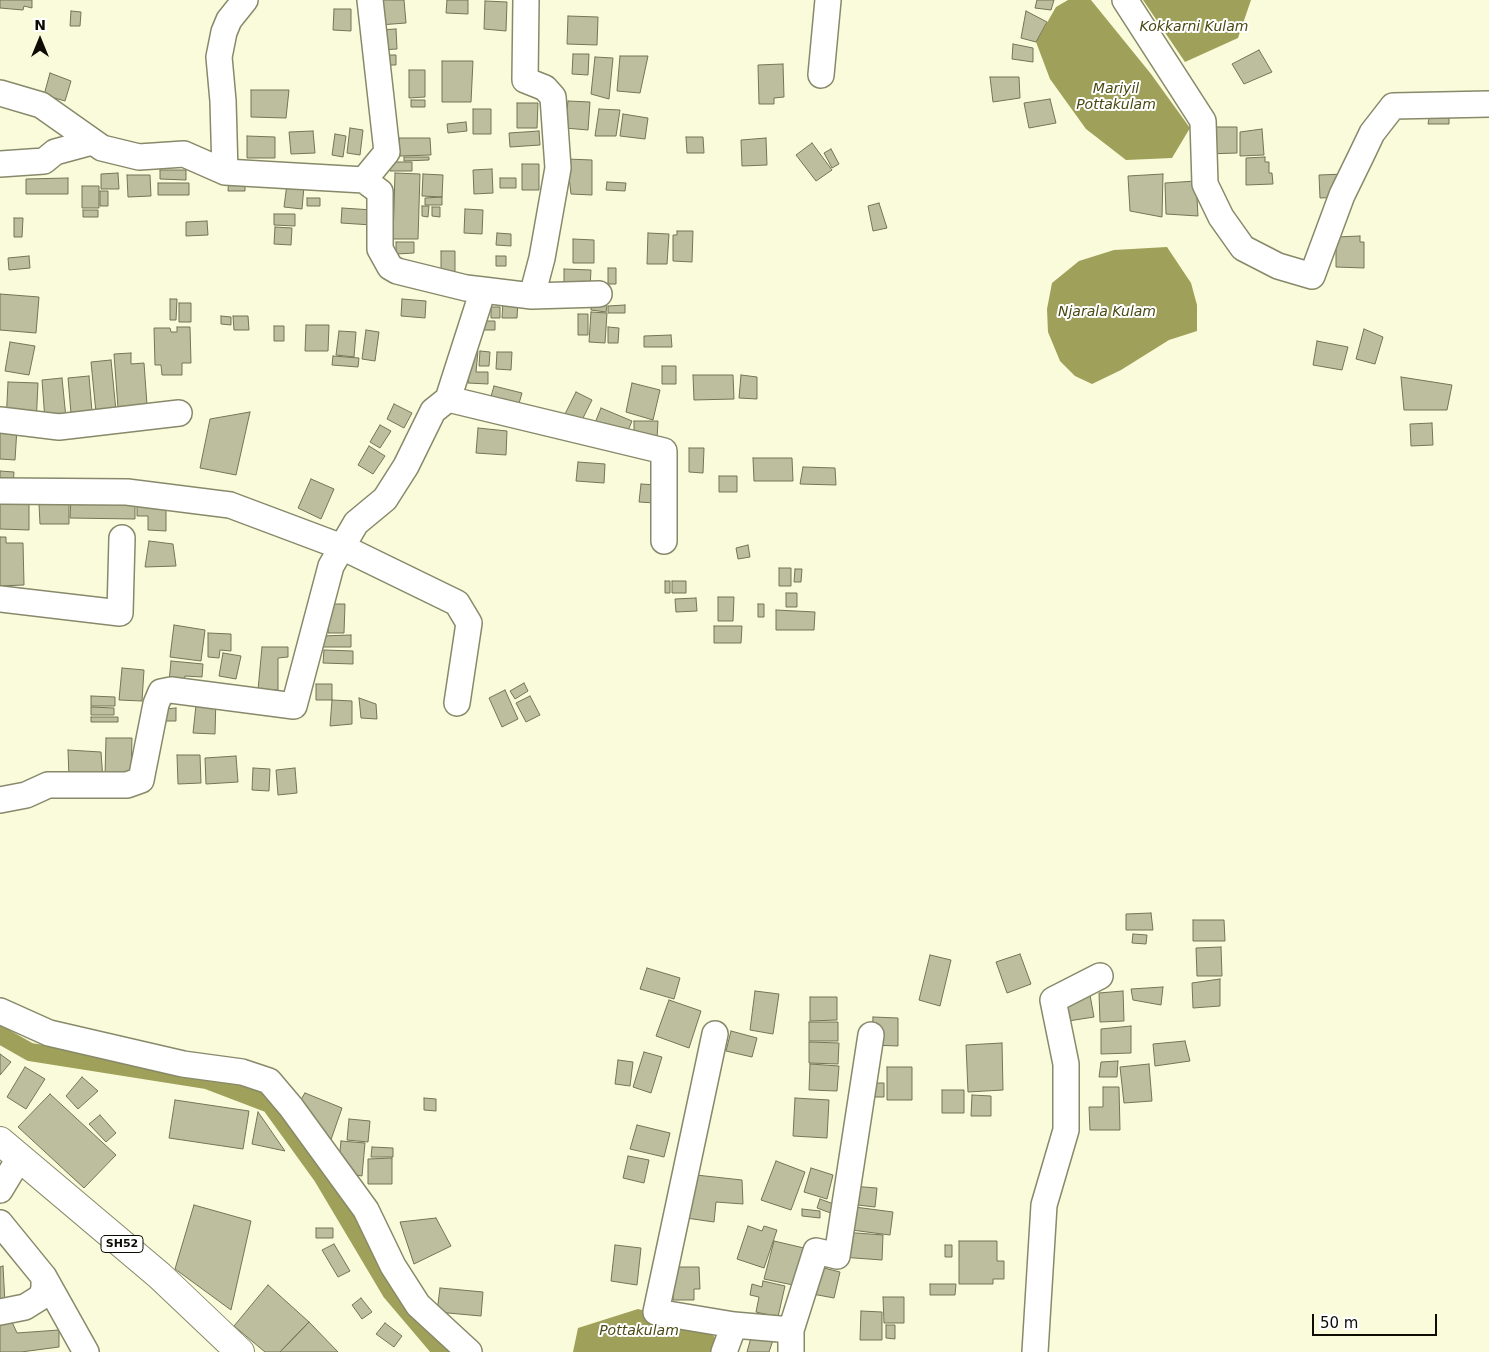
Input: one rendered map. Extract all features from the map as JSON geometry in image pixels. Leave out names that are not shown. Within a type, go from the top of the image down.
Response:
[{"type":"main road","name":"SH52","points":[[10,1149],[160,1276],[240,1352]]},
{"type":"street","points":[[225,172],[223,101],[219,57],[224,32],[229,20],[245,0]]},
{"type":"street","points":[[364,180],[386,152],[370,0]]},
{"type":"street","points":[[526,0],[525,80],[544,88],[553,97],[558,168],[542,258],[532,296]]},
{"type":"street","points":[[822,75],[828,0]]},
{"type":"street","points":[[1126,0],[1204,121],[1205,184],[1221,217],[1243,248],[1278,266],[1312,276],[1342,196],[1372,133],[1393,106],[1489,104]]},
{"type":"street","points":[[0,93],[41,105],[102,148],[138,157],[184,154],[225,172],[364,180],[380,192],[380,249],[390,267],[397,271],[466,288],[532,296],[598,294]]},
{"type":"street","points":[[0,164],[44,161],[55,152],[92,142]]},
{"type":"street","points":[[0,800],[26,794],[48,785],[127,785],[141,780],[156,704],[162,692],[171,690],[294,706],[331,566],[356,523],[385,499],[406,466],[434,411],[448,399],[483,290]]},
{"type":"street","points":[[448,399],[664,451],[664,541]]},
{"type":"street","points":[[0,420],[59,427],[179,413]]},
{"type":"street","points":[[0,491],[127,492],[230,505],[342,547],[457,603],[469,624],[457,704]]},
{"type":"street","points":[[0,599],[120,613],[122,538]]},
{"type":"street","points":[[1035,1352],[1044,1205],[1066,1130],[1066,1064],[1053,1000],[1100,976]]},
{"type":"street","points":[[0,1011],[49,1033],[183,1064],[242,1072],[269,1081],[291,1107],[366,1210],[393,1266],[418,1304],[469,1352]]},
{"type":"street","points":[[715,1034],[656,1312],[734,1325],[791,1341],[816,1251],[837,1256],[871,1035]]},
{"type":"street","points":[[0,1190],[10,1149]]},
{"type":"street","points":[[0,1223],[44,1278],[86,1352]]},
{"type":"street","points":[[0,1312],[25,1307],[41,1297],[44,1288],[44,1278]]},
{"type":"street","points":[[724,1352],[734,1325]]},
{"type":"water","name":"Mariyil Pottakulam","points":[[1068,0],[1091,0],[1151,74],[1190,128],[1172,158],[1126,160],[1086,129],[1050,79],[1036,42],[1056,7]]},
{"type":"water","name":"Kokkarni Kulam","points":[[1143,0],[1251,0],[1238,38],[1185,62]]},
{"type":"water","name":"Njarala Kulam","points":[[1167,247],[1191,283],[1197,305],[1197,331],[1169,340],[1121,370],[1092,384],[1075,376],[1060,361],[1048,332],[1047,309],[1052,283],[1079,261],[1114,250]]},
{"type":"water","name":"Pottakulam","points":[[638,1309],[700,1326],[723,1343],[719,1352],[573,1352],[578,1328]]},
{"type":"building","points":[[0,0],[32,0],[32,8],[24,6],[23,10],[0,8]]},
{"type":"building","points":[[378,0],[404,0],[406,23],[379,25]]},
{"type":"building","points":[[447,0],[468,0],[468,14],[446,13]]},
{"type":"building","points":[[1037,0],[1054,0],[1051,10],[1035,8]]},
{"type":"building","points":[[485,1],[507,2],[506,31],[484,29]]},
{"type":"building","points":[[334,9],[351,9],[351,31],[333,30]]},
{"type":"building","points":[[71,11],[81,12],[80,26],[70,26]]},
{"type":"building","points":[[1026,11],[1047,22],[1036,42],[1021,38]]},
{"type":"building","points":[[568,16],[598,17],[597,45],[567,44]]},
{"type":"building","points":[[396,29],[397,49],[381,50],[379,30]]},
{"type":"building","points":[[1013,44],[1033,48],[1033,62],[1012,59]]},
{"type":"building","points":[[1259,50],[1272,72],[1244,84],[1232,64]]},
{"type":"building","points":[[573,54],[589,54],[588,75],[572,74]]},
{"type":"building","points":[[382,55],[396,55],[396,65],[382,65]]},
{"type":"building","points":[[620,56],[648,56],[640,93],[617,91]]},
{"type":"building","points":[[595,57],[613,58],[609,99],[591,94]]},
{"type":"building","points":[[442,61],[473,61],[471,102],[442,102]]},
{"type":"building","points":[[783,64],[784,97],[774,98],[774,104],[759,104],[758,65]]},
{"type":"building","points":[[409,70],[425,70],[425,97],[409,98]]},
{"type":"building","points":[[50,73],[71,81],[65,101],[44,95]]},
{"type":"building","points":[[990,77],[1019,77],[1020,98],[993,102]]},
{"type":"building","points":[[251,90],[289,90],[286,118],[251,117]]},
{"type":"building","points":[[1050,99],[1056,123],[1029,128],[1024,103]]},
{"type":"building","points":[[411,100],[425,100],[425,107],[411,107]]},
{"type":"building","points":[[568,101],[590,102],[588,130],[565,128]]},
{"type":"building","points":[[517,103],[538,103],[537,128],[517,128]]},
{"type":"building","points":[[473,109],[491,109],[491,134],[473,134]]},
{"type":"building","points":[[599,109],[620,110],[616,136],[595,136]]},
{"type":"building","points":[[1430,113],[1449,113],[1449,124],[1428,124]]},
{"type":"building","points":[[623,114],[648,118],[645,139],[620,136]]},
{"type":"building","points":[[466,122],[467,131],[448,133],[447,124]]},
{"type":"building","points":[[1204,127],[1237,127],[1237,153],[1205,154]]},
{"type":"building","points":[[350,128],[363,130],[360,155],[347,153]]},
{"type":"building","points":[[1262,129],[1264,155],[1240,156],[1240,132]]},
{"type":"building","points":[[313,131],[315,153],[291,154],[289,132]]},
{"type":"building","points":[[539,131],[540,145],[510,147],[509,133]]},
{"type":"building","points":[[335,134],[346,136],[343,157],[332,155]]},
{"type":"building","points":[[247,136],[275,137],[275,158],[247,158]]},
{"type":"building","points":[[686,137],[703,137],[704,153],[687,153]]},
{"type":"building","points":[[399,138],[430,138],[431,155],[400,156]]},
{"type":"building","points":[[766,138],[767,165],[742,166],[741,140]]},
{"type":"building","points":[[812,143],[832,170],[816,181],[796,155]]},
{"type":"building","points":[[831,149],[839,164],[832,168],[824,153]]},
{"type":"building","points":[[404,157],[429,157],[429,160],[404,161]]},
{"type":"building","points":[[1265,157],[1265,162],[1269,162],[1269,173],[1272,173],[1273,184],[1246,185],[1246,158]]},
{"type":"building","points":[[567,159],[592,160],[592,195],[571,194]]},
{"type":"building","points":[[390,162],[412,162],[412,171],[390,171]]},
{"type":"building","points":[[522,164],[539,164],[539,190],[522,190]]},
{"type":"building","points":[[492,169],[493,193],[474,194],[473,170]]},
{"type":"building","points":[[160,170],[186,170],[186,180],[160,179]]},
{"type":"building","points":[[118,173],[119,189],[101,189],[101,174]]},
{"type":"building","points":[[395,173],[420,174],[418,239],[393,239]]},
{"type":"building","points":[[423,174],[443,175],[442,197],[422,196]]},
{"type":"building","points":[[1163,174],[1162,217],[1130,211],[1128,176]]},
{"type":"building","points":[[1345,174],[1346,197],[1320,198],[1319,175]]},
{"type":"building","points":[[127,175],[150,175],[151,196],[128,197]]},
{"type":"building","points":[[229,175],[245,176],[245,191],[228,191]]},
{"type":"building","points":[[68,178],[68,194],[26,194],[26,179]]},
{"type":"building","points":[[500,178],[516,178],[516,188],[500,188]]},
{"type":"building","points":[[1196,181],[1198,216],[1166,214],[1165,183]]},
{"type":"building","points":[[607,182],[626,183],[625,191],[606,190]]},
{"type":"building","points":[[158,183],[189,183],[189,195],[158,195]]},
{"type":"building","points":[[287,184],[304,186],[302,209],[284,207]]},
{"type":"building","points":[[82,186],[99,186],[99,208],[82,208]]},
{"type":"building","points":[[100,191],[108,191],[108,206],[100,206]]},
{"type":"building","points":[[442,197],[442,205],[425,205],[425,198]]},
{"type":"building","points":[[307,198],[320,198],[320,206],[307,206]]},
{"type":"building","points":[[879,203],[887,228],[873,231],[868,206]]},
{"type":"building","points":[[422,206],[429,206],[428,217],[422,216]]},
{"type":"building","points":[[432,207],[440,207],[440,217],[432,216]]},
{"type":"building","points":[[342,208],[373,210],[372,225],[341,223]]},
{"type":"building","points":[[465,209],[483,210],[482,234],[464,233]]},
{"type":"building","points":[[83,210],[98,210],[98,217],[83,217]]},
{"type":"building","points":[[274,214],[295,214],[295,226],[274,225]]},
{"type":"building","points":[[14,218],[23,218],[22,237],[14,237]]},
{"type":"building","points":[[207,221],[208,235],[186,236],[186,222]]},
{"type":"building","points":[[275,227],[292,228],[291,245],[274,244]]},
{"type":"building","points":[[677,231],[693,231],[692,262],[673,261],[673,235],[677,235]]},
{"type":"building","points":[[497,233],[511,234],[511,246],[496,245]]},
{"type":"building","points":[[648,233],[669,234],[667,264],[647,264]]},
{"type":"building","points":[[1360,236],[1360,242],[1364,242],[1364,268],[1336,267],[1336,237]]},
{"type":"building","points":[[573,239],[594,240],[594,263],[573,263]]},
{"type":"building","points":[[396,242],[414,242],[414,253],[396,254]]},
{"type":"building","points":[[441,251],[455,251],[455,272],[441,272]]},
{"type":"building","points":[[29,256],[30,268],[9,270],[8,258]]},
{"type":"building","points":[[496,256],[506,256],[506,266],[496,266]]},
{"type":"building","points":[[608,268],[616,268],[616,284],[608,284]]},
{"type":"building","points":[[564,269],[591,270],[590,287],[564,286]]},
{"type":"building","points":[[0,294],[39,297],[36,333],[0,330]]},
{"type":"building","points":[[170,299],[177,299],[176,320],[170,320]]},
{"type":"building","points":[[402,299],[426,301],[425,318],[401,316]]},
{"type":"building","points":[[503,301],[518,301],[517,318],[502,318]]},
{"type":"building","points":[[179,303],[191,303],[191,322],[179,322]]},
{"type":"building","points":[[591,303],[607,305],[606,312],[591,310]]},
{"type":"building","points":[[625,305],[625,313],[608,313],[608,306]]},
{"type":"building","points":[[491,307],[500,307],[500,318],[491,318]]},
{"type":"building","points":[[591,312],[607,313],[605,343],[589,342]]},
{"type":"building","points":[[578,314],[588,314],[588,335],[578,335]]},
{"type":"building","points":[[221,316],[231,317],[231,325],[221,324]]},
{"type":"building","points":[[233,316],[248,316],[249,330],[234,330]]},
{"type":"building","points":[[480,321],[495,321],[495,330],[481,330]]},
{"type":"building","points":[[306,325],[329,325],[328,351],[305,351]]},
{"type":"building","points":[[274,326],[284,326],[284,341],[274,341]]},
{"type":"building","points":[[177,327],[190,327],[191,363],[182,363],[182,375],[162,375],[161,365],[155,365],[154,328],[170,328],[171,332],[177,332]]},
{"type":"building","points":[[608,327],[619,328],[618,343],[608,343]]},
{"type":"building","points":[[1364,329],[1383,337],[1375,364],[1356,359]]},
{"type":"building","points":[[366,330],[379,332],[375,361],[362,359]]},
{"type":"building","points":[[339,331],[356,332],[354,357],[336,355]]},
{"type":"building","points":[[671,335],[672,347],[644,347],[644,336]]},
{"type":"building","points":[[1317,341],[1348,347],[1342,370],[1313,365]]},
{"type":"building","points":[[10,342],[35,346],[29,375],[5,371]]},
{"type":"building","points":[[471,350],[478,351],[476,372],[488,372],[488,384],[468,383]]},
{"type":"building","points":[[480,351],[490,352],[489,366],[479,366]]},
{"type":"building","points":[[497,352],[512,352],[511,370],[496,369]]},
{"type":"building","points":[[131,353],[131,364],[144,363],[148,419],[119,421],[114,354]]},
{"type":"building","points":[[333,356],[359,358],[358,367],[332,365]]},
{"type":"building","points":[[111,360],[117,421],[97,423],[91,362]]},
{"type":"building","points":[[662,366],[676,366],[676,384],[662,384]]},
{"type":"building","points":[[693,375],[733,375],[734,399],[694,400]]},
{"type":"building","points":[[741,375],[757,377],[757,399],[739,398]]},
{"type":"building","points":[[89,376],[93,423],[72,425],[68,378]]},
{"type":"building","points":[[1401,377],[1452,385],[1447,410],[1404,410]]},
{"type":"building","points":[[62,378],[66,418],[45,420],[42,380]]},
{"type":"building","points":[[8,382],[38,383],[36,425],[6,423]]},
{"type":"building","points":[[632,383],[660,390],[653,420],[626,412]]},
{"type":"building","points":[[494,386],[522,393],[518,407],[490,400]]},
{"type":"building","points":[[576,392],[592,400],[581,422],[565,414]]},
{"type":"building","points":[[394,404],[412,413],[404,428],[387,419]]},
{"type":"building","points":[[601,408],[632,421],[624,440],[593,428]]},
{"type":"building","points":[[250,412],[236,475],[200,468],[210,419]]},
{"type":"building","points":[[634,421],[658,421],[657,439],[634,437]]},
{"type":"building","points":[[1432,423],[1433,445],[1411,446],[1410,424]]},
{"type":"building","points":[[380,425],[391,431],[380,448],[370,442]]},
{"type":"building","points":[[0,427],[17,428],[15,460],[0,459]]},
{"type":"building","points":[[478,428],[507,431],[506,455],[476,453]]},
{"type":"building","points":[[369,446],[385,456],[373,474],[358,465]]},
{"type":"building","points":[[689,448],[704,448],[703,473],[689,472]]},
{"type":"building","points":[[753,458],[792,458],[793,481],[754,481]]},
{"type":"building","points":[[578,462],[605,464],[604,483],[576,481]]},
{"type":"building","points":[[803,467],[835,468],[836,485],[800,484]]},
{"type":"building","points":[[0,471],[14,472],[13,485],[0,485]]},
{"type":"building","points":[[719,476],[737,476],[737,492],[719,492]]},
{"type":"building","points":[[311,479],[334,489],[321,519],[298,508]]},
{"type":"building","points":[[641,484],[657,485],[655,503],[639,502]]},
{"type":"building","points":[[71,498],[135,499],[135,519],[70,518]]},
{"type":"building","points":[[137,501],[166,501],[166,531],[148,530],[148,516],[137,516]]},
{"type":"building","points":[[0,504],[29,504],[29,530],[0,529]]},
{"type":"building","points":[[39,504],[69,504],[69,524],[40,524]]},
{"type":"building","points":[[0,537],[6,537],[6,543],[23,543],[24,585],[0,586]]},
{"type":"building","points":[[149,541],[173,544],[176,566],[145,567]]},
{"type":"building","points":[[748,545],[750,557],[738,559],[736,548]]},
{"type":"building","points":[[779,568],[791,568],[791,586],[779,586]]},
{"type":"building","points":[[795,569],[802,569],[801,582],[794,582]]},
{"type":"building","points":[[665,581],[670,581],[670,593],[665,593]]},
{"type":"building","points":[[672,581],[686,581],[686,593],[672,593]]},
{"type":"building","points":[[786,593],[797,593],[797,607],[786,607]]},
{"type":"building","points":[[718,597],[734,597],[733,621],[718,621]]},
{"type":"building","points":[[696,598],[697,611],[676,612],[675,599]]},
{"type":"building","points":[[329,604],[345,604],[344,633],[328,633]]},
{"type":"building","points":[[758,604],[764,604],[764,617],[758,617]]},
{"type":"building","points":[[776,610],[815,612],[814,630],[776,630]]},
{"type":"building","points":[[174,625],[205,630],[201,661],[170,657]]},
{"type":"building","points":[[714,626],[742,626],[741,643],[714,643]]},
{"type":"building","points":[[208,633],[231,634],[231,651],[220,650],[219,658],[208,657]]},
{"type":"building","points":[[351,635],[351,647],[321,647],[321,636]]},
{"type":"building","points":[[262,647],[288,647],[288,657],[278,658],[278,690],[258,690]]},
{"type":"building","points":[[324,650],[353,651],[353,664],[323,663]]},
{"type":"building","points":[[223,653],[241,656],[236,679],[219,676]]},
{"type":"building","points":[[171,661],[203,664],[202,677],[185,676],[184,683],[169,682]]},
{"type":"building","points":[[122,668],[144,670],[142,701],[119,700]]},
{"type":"building","points":[[524,683],[528,691],[515,699],[510,691]]},
{"type":"building","points":[[316,684],[332,684],[332,700],[316,700]]},
{"type":"building","points":[[505,690],[518,719],[502,727],[489,698]]},
{"type":"building","points":[[91,696],[115,697],[115,706],[91,706]]},
{"type":"building","points":[[197,696],[216,697],[215,734],[193,733]]},
{"type":"building","points":[[530,696],[540,715],[526,722],[516,703]]},
{"type":"building","points":[[359,698],[376,704],[377,719],[361,718]]},
{"type":"building","points":[[332,700],[352,701],[352,724],[330,726]]},
{"type":"building","points":[[91,707],[114,708],[114,715],[91,715]]},
{"type":"building","points":[[176,708],[176,721],[166,721],[165,709]]},
{"type":"building","points":[[91,717],[118,717],[118,722],[91,722]]},
{"type":"building","points":[[106,738],[132,738],[131,776],[105,776]]},
{"type":"building","points":[[68,750],[101,752],[103,780],[69,778]]},
{"type":"building","points":[[177,755],[200,755],[201,783],[178,784]]},
{"type":"building","points":[[236,756],[238,782],[206,784],[205,758]]},
{"type":"building","points":[[253,768],[270,769],[269,791],[252,790]]},
{"type":"building","points":[[295,768],[297,793],[278,795],[276,770]]},
{"type":"building","points":[[1151,913],[1153,930],[1126,930],[1126,914]]},
{"type":"building","points":[[1193,920],[1224,920],[1225,941],[1193,941]]},
{"type":"building","points":[[1133,934],[1147,935],[1146,944],[1132,943]]},
{"type":"building","points":[[1221,947],[1222,976],[1197,976],[1196,948]]},
{"type":"building","points":[[1020,954],[1031,984],[1007,993],[996,962]]},
{"type":"building","points":[[930,955],[951,960],[940,1006],[919,1000]]},
{"type":"building","points":[[647,968],[680,978],[674,999],[640,989]]},
{"type":"building","points":[[1220,979],[1220,1006],[1193,1008],[1192,983]]},
{"type":"building","points":[[1163,987],[1161,1005],[1133,1000],[1131,989]]},
{"type":"building","points":[[755,991],[779,994],[773,1034],[750,1030]]},
{"type":"building","points":[[1123,991],[1124,1021],[1100,1022],[1099,993]]},
{"type":"building","points":[[1090,995],[1094,1017],[1062,1022],[1056,996]]},
{"type":"building","points":[[810,997],[837,997],[837,1020],[810,1021]]},
{"type":"building","points":[[669,1000],[701,1011],[689,1048],[656,1036]]},
{"type":"building","points":[[873,1017],[898,1018],[898,1046],[872,1045]]},
{"type":"building","points":[[809,1022],[838,1022],[838,1041],[809,1041]]},
{"type":"building","points":[[1131,1026],[1131,1053],[1101,1054],[1101,1029]]},
{"type":"building","points":[[731,1031],[757,1038],[752,1057],[726,1051]]},
{"type":"building","points":[[1185,1041],[1190,1061],[1155,1066],[1153,1044]]},
{"type":"building","points":[[809,1042],[839,1043],[838,1064],[809,1063]]},
{"type":"building","points":[[1002,1043],[1003,1090],[968,1092],[966,1045]]},
{"type":"building","points":[[644,1052],[662,1057],[651,1093],[633,1087]]},
{"type":"building","points":[[0,1054],[11,1062],[0,1075]]},
{"type":"building","points":[[618,1060],[633,1062],[630,1086],[615,1084]]},
{"type":"building","points":[[1118,1061],[1117,1077],[1099,1077],[1101,1062]]},
{"type":"building","points":[[810,1064],[839,1066],[837,1091],[809,1090]]},
{"type":"building","points":[[1149,1064],[1152,1101],[1124,1103],[1120,1067]]},
{"type":"building","points":[[25,1067],[45,1079],[26,1109],[7,1097]]},
{"type":"building","points":[[887,1067],[912,1067],[912,1100],[887,1100]]},
{"type":"building","points":[[82,1077],[98,1091],[78,1109],[66,1096]]},
{"type":"building","points":[[864,1083],[884,1083],[884,1097],[863,1097]]},
{"type":"building","points":[[1103,1087],[1119,1087],[1120,1130],[1090,1130],[1089,1107],[1103,1107]]},
{"type":"building","points":[[942,1090],[964,1090],[964,1113],[942,1113]]},
{"type":"building","points":[[305,1093],[342,1108],[326,1154],[295,1109]]},
{"type":"building","points":[[50,1094],[116,1155],[84,1188],[18,1127]]},
{"type":"building","points":[[972,1095],[991,1096],[991,1116],[971,1116]]},
{"type":"building","points":[[424,1098],[436,1099],[436,1111],[424,1110]]},
{"type":"building","points":[[795,1098],[829,1100],[827,1138],[793,1136]]},
{"type":"building","points":[[175,1100],[249,1111],[243,1149],[169,1138]]},
{"type":"building","points":[[258,1112],[285,1151],[252,1144]]},
{"type":"building","points":[[100,1115],[116,1133],[106,1142],[89,1124]]},
{"type":"building","points":[[349,1119],[370,1121],[368,1142],[347,1140]]},
{"type":"building","points":[[637,1125],[670,1133],[664,1157],[630,1149]]},
{"type":"building","points":[[341,1141],[365,1143],[362,1176],[338,1172]]},
{"type":"building","points":[[372,1147],[393,1148],[393,1157],[371,1157]]},
{"type":"building","points":[[628,1156],[649,1160],[644,1183],[623,1178]]},
{"type":"building","points":[[392,1158],[392,1184],[368,1184],[368,1159]]},
{"type":"building","points":[[776,1161],[805,1172],[791,1210],[761,1200]]},
{"type":"building","points":[[811,1168],[833,1175],[827,1199],[804,1192]]},
{"type":"building","points":[[696,1175],[742,1180],[743,1204],[716,1202],[714,1222],[686,1218]]},
{"type":"building","points":[[851,1186],[877,1188],[875,1207],[849,1204]]},
{"type":"building","points":[[820,1199],[839,1206],[836,1215],[817,1208]]},
{"type":"building","points":[[194,1205],[251,1221],[231,1310],[175,1269]]},
{"type":"building","points":[[847,1206],[893,1212],[890,1235],[844,1229]]},
{"type":"building","points":[[802,1209],[820,1211],[820,1218],[802,1216]]},
{"type":"building","points":[[436,1218],[451,1246],[414,1264],[400,1222]]},
{"type":"building","points":[[748,1226],[762,1231],[764,1226],[777,1230],[764,1268],[737,1259]]},
{"type":"building","points":[[316,1228],[333,1228],[333,1238],[316,1238]]},
{"type":"building","points":[[843,1232],[883,1235],[882,1260],[841,1257]]},
{"type":"building","points":[[774,1241],[804,1248],[793,1285],[764,1279]]},
{"type":"building","points":[[959,1241],[997,1241],[997,1261],[1004,1261],[1004,1279],[993,1279],[993,1284],[959,1284]]},
{"type":"building","points":[[334,1244],[350,1271],[338,1277],[322,1250]]},
{"type":"building","points":[[615,1245],[641,1248],[637,1285],[611,1281]]},
{"type":"building","points":[[945,1245],[952,1245],[952,1257],[945,1257]]},
{"type":"building","points":[[812,1265],[840,1272],[834,1298],[807,1293]]},
{"type":"building","points":[[3,1266],[5,1303],[0,1303],[0,1267]]},
{"type":"building","points":[[673,1267],[699,1267],[700,1289],[694,1289],[694,1300],[673,1300]]},
{"type":"building","points":[[763,1281],[785,1286],[778,1317],[756,1312],[759,1297],[750,1295],[752,1284],[762,1287]]},
{"type":"building","points":[[930,1284],[956,1284],[955,1295],[930,1295]]},
{"type":"building","points":[[268,1285],[309,1322],[280,1352],[265,1352],[234,1326]]},
{"type":"building","points":[[440,1288],[483,1292],[481,1316],[437,1312]]},
{"type":"building","points":[[883,1297],[904,1297],[904,1323],[884,1323]]},
{"type":"building","points":[[361,1298],[372,1312],[362,1319],[352,1305]]},
{"type":"building","points":[[861,1311],[882,1312],[882,1340],[860,1340]]},
{"type":"building","points":[[12,1322],[17,1333],[59,1330],[59,1347],[21,1352],[0,1352],[0,1324]]},
{"type":"building","points":[[309,1322],[338,1352],[280,1352]]},
{"type":"building","points":[[385,1323],[402,1336],[394,1347],[376,1334]]},
{"type":"building","points":[[886,1325],[895,1325],[895,1339],[886,1338]]},
{"type":"building","points":[[752,1334],[773,1340],[769,1352],[747,1352]]},
{"type":"waterway","points":[[0,1035],[30,1052],[207,1080],[270,1104],[322,1176],[391,1292],[442,1352]]}]
